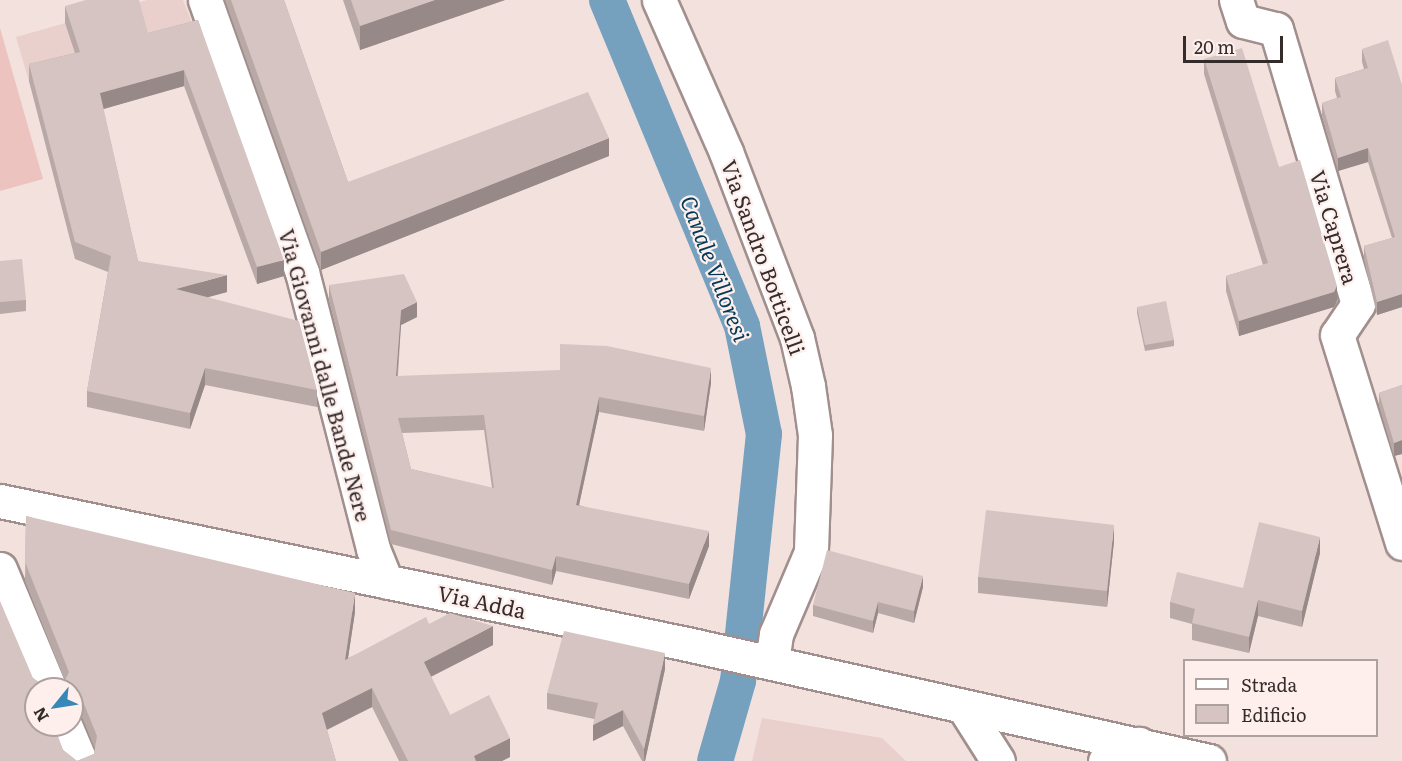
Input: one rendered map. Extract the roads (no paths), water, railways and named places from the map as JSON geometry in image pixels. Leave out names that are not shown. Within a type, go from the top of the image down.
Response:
[{"type":"street","name":"Via Giovanni dalle Bande Nere","points":[[205,0],[302,272],[373,549],[386,581]]},
{"type":"street","name":"Via Sandro Botticelli","points":[[659,0],[726,152],[797,338],[808,386],[815,435],[811,552],[776,634],[760,661]]},
{"type":"street","name":"Via Caprera","points":[[1236,0],[1243,21],[1276,29],[1358,304],[1338,335],[1402,543]]},
{"type":"street","name":"Via Adda","points":[[0,501],[687,644],[1209,761]]},
{"type":"street","points":[[0,569],[45,677]]},
{"type":"street","points":[[963,706],[998,761]]},
{"type":"street","points":[[70,737],[80,761]]},
{"type":"street","points":[[1105,761],[1139,744]]},
{"type":"waterway","name":"Canale Villoresi","points":[[607,0],[742,326],[764,434],[738,681],[715,761]]}]
